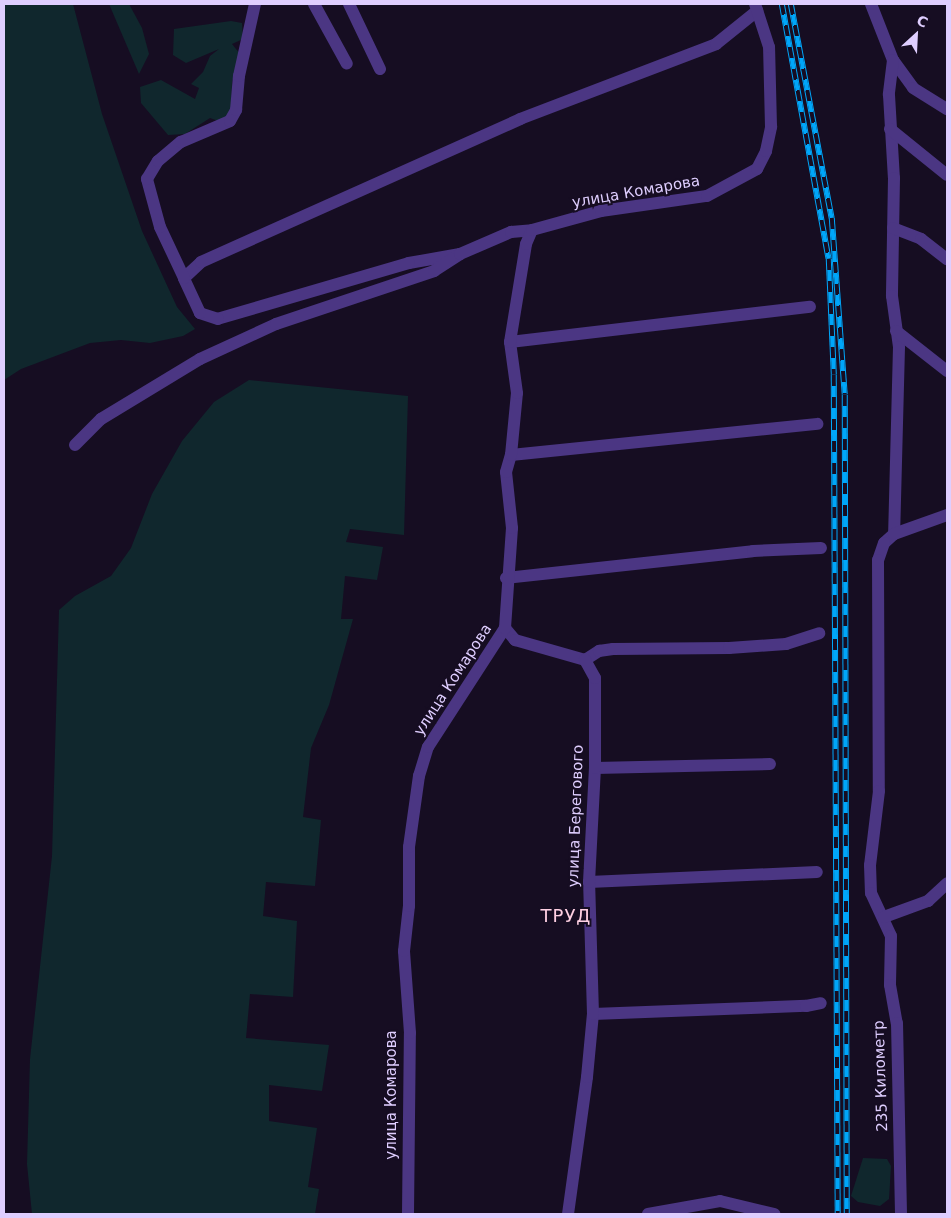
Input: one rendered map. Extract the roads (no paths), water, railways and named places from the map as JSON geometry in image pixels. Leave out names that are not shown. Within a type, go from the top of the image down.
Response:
[{"type":"street","points":[[255,4],[239,76],[236,110],[230,121],[181,142],[158,161],[147,179],[160,227],[200,313],[218,319],[409,263],[460,254]]},
{"type":"street","points":[[314,4],[347,64]]},
{"type":"street","points":[[349,4],[380,69]]},
{"type":"street","points":[[871,4],[893,60],[913,88],[947,109]]},
{"type":"street","points":[[184,278],[189,270],[201,262],[520,119],[716,44],[756,7]]},
{"type":"street","name":"улица Комарова","points":[[408,1214],[410,1033],[404,951],[409,906],[409,847],[419,776],[439,728],[505,628],[506,578],[512,528],[506,472],[511,456],[517,393],[510,342],[522,257],[532,230],[602,211],[707,196],[756,169],[766,150],[771,127],[770,47],[756,7]]},
{"type":"street","points":[[893,60],[890,129],[894,178],[892,296],[896,330],[894,534]]},
{"type":"street","points":[[890,129],[947,175]]},
{"type":"street","points":[[893,228],[921,239],[947,260]]},
{"type":"street","points":[[75,445],[101,419],[200,359],[276,324],[434,271],[460,254],[511,232],[532,230]]},
{"type":"street","points":[[510,342],[810,307]]},
{"type":"street","points":[[896,330],[947,372]]},
{"type":"street","points":[[511,456],[817,424]]},
{"type":"street","points":[[947,515],[894,534],[884,544],[878,560],[879,791],[870,865],[871,893],[884,917],[928,900],[947,883]]},
{"type":"street","points":[[506,578],[753,551],[820,548]]},
{"type":"street","points":[[505,628],[515,640],[585,660],[599,651],[613,649],[729,648],[786,644],[819,633]]},
{"type":"street","name":"улица Берегового","points":[[568,1214],[588,1076],[592,1014],[588,882],[596,768],[595,678],[585,660]]},
{"type":"street","points":[[596,768],[770,764]]},
{"type":"street","points":[[588,882],[817,872]]},
{"type":"street","name":"235 Километр","points":[[884,917],[891,936],[890,985],[897,1023],[901,1214]]},
{"type":"street","points":[[592,1014],[806,1006],[821,1003]]},
{"type":"street","points":[[648,1214],[720,1201],[774,1214]]},
{"type":"railway","points":[[782,4],[829,259],[834,375],[838,1214]]},
{"type":"railway","points":[[791,4],[832,218],[845,395],[847,1214]]},
{"type":"district","name":"ТРУД","points":[[566,916]]}]
